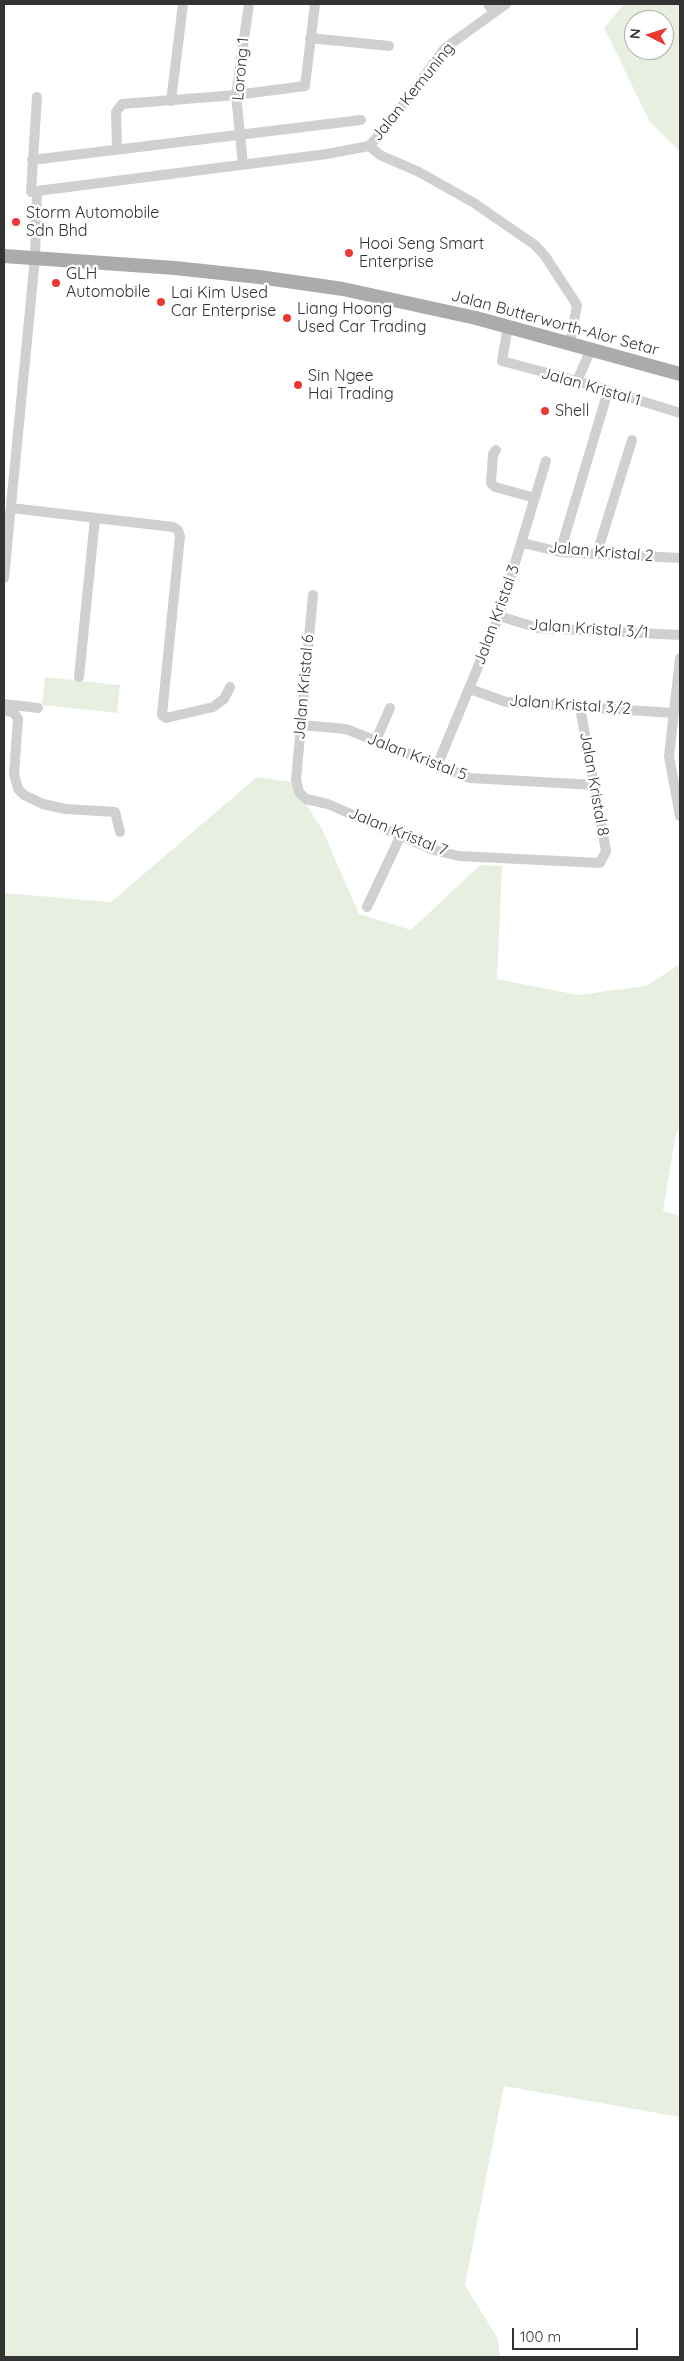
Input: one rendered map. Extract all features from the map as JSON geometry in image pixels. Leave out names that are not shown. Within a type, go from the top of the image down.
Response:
[{"type":"main road","name":"Jalan Butterworth-Alor Setar","points":[[4,256],[168,267],[272,278],[342,289],[508,326],[680,374]]},
{"type":"street","points":[[171,102],[183,4]]},
{"type":"street","name":"Lorong 1","points":[[243,165],[236,95],[249,4]]},
{"type":"street","points":[[117,149],[116,112],[122,104],[171,102],[305,86],[315,4]]},
{"type":"street","name":"Jalan Kemuning","points":[[368,146],[384,129],[445,48],[491,8],[506,4]]},
{"type":"street","points":[[310,38],[389,46]]},
{"type":"street","points":[[31,192],[37,97]]},
{"type":"street","points":[[32,160],[361,120]]},
{"type":"street","points":[[4,578],[5,549],[11,508],[35,258],[37,191],[352,151],[368,146],[474,203],[535,245],[545,256],[577,305],[570,344]]},
{"type":"street","name":"Jalan Kristal 1","points":[[508,326],[502,361],[577,381],[680,414]]},
{"type":"street","points":[[577,381],[591,349]]},
{"type":"street","points":[[560,552],[608,391]]},
{"type":"street","points":[[597,553],[632,440]]},
{"type":"street","points":[[496,450],[493,454],[491,483],[495,486],[535,498]]},
{"type":"street","name":"Jalan Kristal 3","points":[[437,766],[499,616],[523,543],[546,461]]},
{"type":"street","points":[[11,508],[173,527],[178,530],[180,536],[162,715],[166,718],[213,707],[224,699],[230,687]]},
{"type":"street","points":[[79,677],[95,518]]},
{"type":"street","name":"Jalan Kristal 2","points":[[523,543],[560,552],[680,558]]},
{"type":"street","name":"Jalan Kristal 6","points":[[296,780],[313,595]]},
{"type":"street","name":"Jalan Kristal 3/1","points":[[499,616],[538,628],[680,635]]},
{"type":"street","points":[[680,658],[669,756],[680,816]]},
{"type":"street","name":"Jalan Kristal 3/2","points":[[470,689],[506,702],[673,713]]},
{"type":"street","points":[[4,704],[38,708]]},
{"type":"street","name":"Jalan Kristal 8","points":[[580,707],[606,851],[603,860]]},
{"type":"street","points":[[376,740],[390,708]]},
{"type":"street","points":[[4,710],[14,713],[18,719],[14,774],[18,790],[43,804],[65,809],[115,812],[120,832]]},
{"type":"street","name":"Jalan Kristal 5","points":[[301,725],[346,729],[470,778],[489,781],[595,786]]},
{"type":"street","name":"Jalan Kristal 7","points":[[296,780],[299,792],[306,800],[328,804],[431,849],[459,856],[596,864],[603,860]]},
{"type":"street","points":[[367,907],[401,835]]},
{"type":"shaded area","points":[[624,4],[680,4],[680,152],[650,122],[604,28]]},
{"type":"shaded area","points":[[45,677],[120,685],[117,713],[42,705]]},
{"type":"shaded area","points":[[257,777],[292,782],[322,829],[359,914],[411,930],[480,865],[502,866],[497,979],[578,995],[646,986],[680,964],[680,1123],[675,1139],[663,1211],[680,1216],[680,2117],[504,2086],[465,2285],[498,2339],[500,2357],[4,2357],[4,893],[111,902]]},
{"type":"place","name":"Storm Automobile Sdn Bhd","points":[[16,222]]},
{"type":"place","name":"Hooi Seng Smart Enterprise","points":[[349,253]]},
{"type":"place","name":"GLH Automobile","points":[[56,283]]},
{"type":"place","name":"Lai Kim Used Car Enterprise","points":[[161,302]]},
{"type":"place","name":"Liang Hoong Used Car Trading","points":[[287,318]]},
{"type":"place","name":"Sin Ngee Hai Trading","points":[[298,385]]},
{"type":"place","name":"Shell","points":[[545,411]]}]
